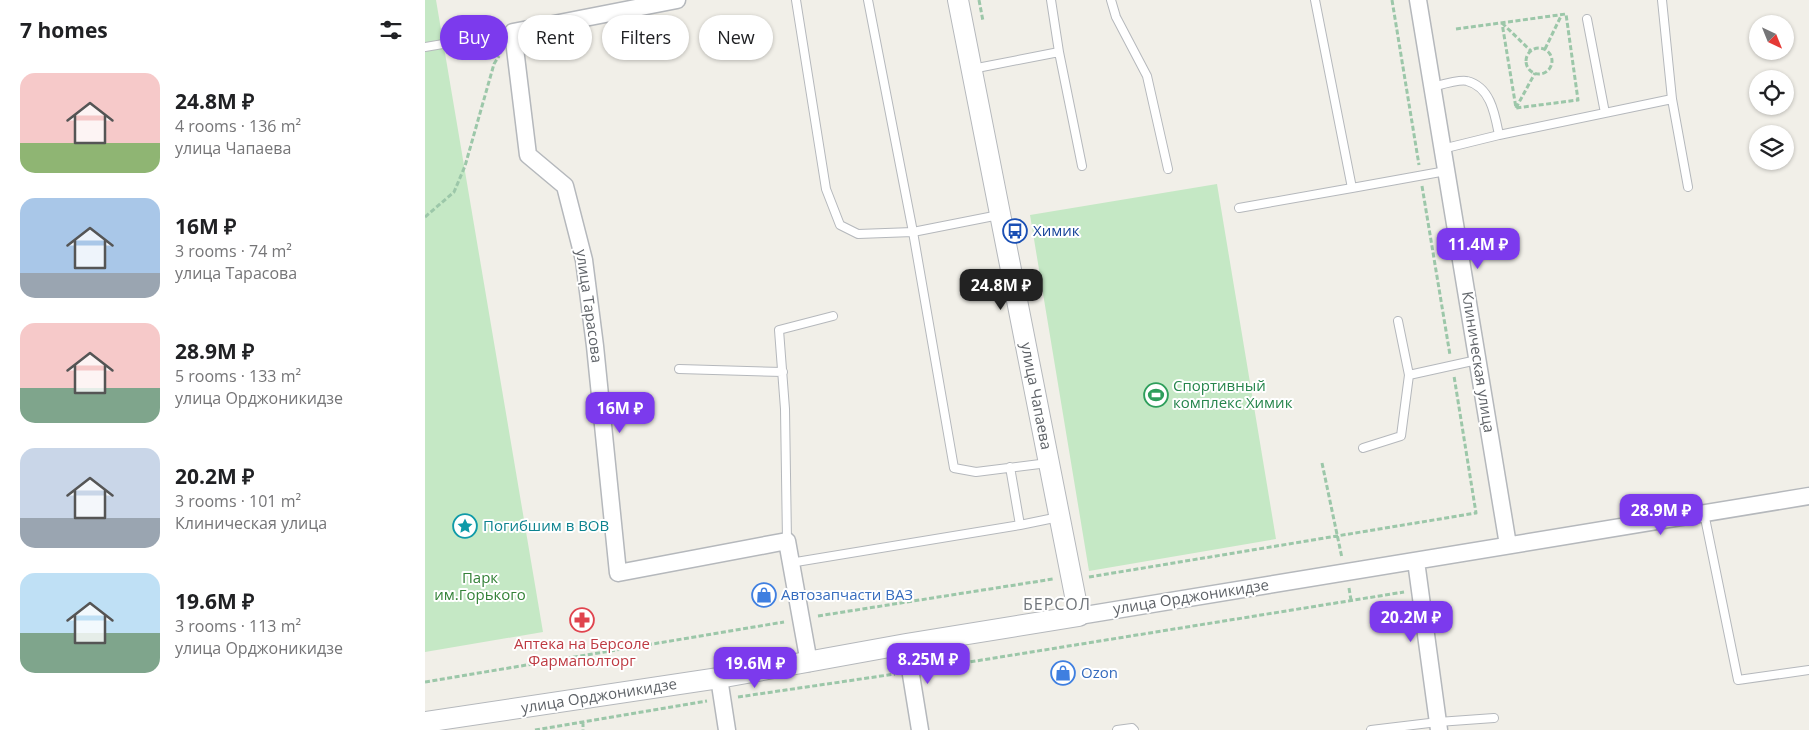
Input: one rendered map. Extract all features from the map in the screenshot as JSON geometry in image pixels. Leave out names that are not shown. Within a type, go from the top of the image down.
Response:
[{"type":"street","points":[[513,32],[677,0]]},
{"type":"street","name":"улица Чапаева","points":[[958,0],[1079,616]]},
{"type":"street","name":"Клиническая улица","points":[[1418,0],[1508,546]]},
{"type":"street","name":"улица Тарасова","points":[[513,32],[528,155],[565,186],[584,260],[595,346],[617,573],[787,541]]},
{"type":"street","name":"улица Орджоникидзе","points":[[425,722],[719,678],[906,644],[1809,496]]},
{"type":"street","points":[[787,541],[809,663]]},
{"type":"street","points":[[1416,561],[1438,726]]},
{"type":"street","points":[[906,644],[919,730]]},
{"type":"street","points":[[719,678],[727,730]]},
{"type":"lane","points":[[796,0],[826,189],[840,225],[858,234],[913,232],[1000,214]]},
{"type":"lane","points":[[868,0],[913,232],[954,468],[975,472],[1049,463]]},
{"type":"lane","points":[[1051,0],[1059,52],[1082,166]]},
{"type":"lane","points":[[1111,0],[1117,17],[1147,76],[1168,169]]},
{"type":"lane","points":[[1315,0],[1352,188]]},
{"type":"lane","points":[[1661,0],[1672,99],[1687,187]]},
{"type":"lane","points":[[1587,18],[1605,113]]},
{"type":"lane","points":[[425,47],[513,32]]},
{"type":"lane","points":[[972,69],[1059,52]]},
{"type":"lane","points":[[1432,86],[1466,80],[1483,90],[1493,107],[1499,135]]},
{"type":"lane","points":[[1442,149],[1499,135],[1672,99]]},
{"type":"lane","points":[[1239,208],[1446,170]]},
{"type":"lane","points":[[787,541],[785,410],[779,330],[833,316]]},
{"type":"lane","points":[[1363,448],[1401,436],[1409,375],[1399,321]]},
{"type":"lane","points":[[1409,375],[1477,360]]},
{"type":"lane","points":[[679,369],[783,372]]},
{"type":"lane","points":[[1010,467],[1020,525]]},
{"type":"lane","points":[[1704,513],[1738,680],[1809,670]]},
{"type":"lane","points":[[790,563],[1020,525],[1059,516]]},
{"type":"lane","points":[[1371,730],[1438,726],[1494,718]]},
{"type":"lane","points":[[1117,730],[1132,728],[1134,730]]},
{"type":"path","points":[[979,0],[984,28]]},
{"type":"path","points":[[425,682],[801,619],[1071,576],[1083,578],[1476,513],[1392,0]]},
{"type":"path","points":[[1545,50],[1562,14]]},
{"type":"path","points":[[1455,29],[1566,14],[1578,100],[1516,108]]},
{"type":"path","points":[[1502,23],[1531,51]]},
{"type":"path","points":[[1502,23],[1516,108]]},
{"type":"path","points":[[425,217],[453,192],[465,166],[494,64],[513,32]]},
{"type":"path","points":[[1538,48],[1545,50],[1550,54],[1552,60],[1551,66],[1547,71],[1541,74],[1529,70],[1527,57],[1531,51],[1538,48]]},
{"type":"path","points":[[1516,108],[1535,73]]},
{"type":"path","points":[[1322,463],[1351,600]]},
{"type":"path","points":[[535,730],[723,699],[910,672],[1420,589]]},
{"type":"path","points":[[583,722],[583,730]]},
{"type":"green space","name":"Парк им.Горького","points":[[425,0],[436,0],[440,24],[440,60],[446,60],[543,632],[425,652]]},
{"type":"green space","name":"Спортивный комплекс Химик","points":[[1217,184],[1276,539],[1089,571],[1030,215]]},
{"type":"place","name":"Химик","points":[[1015,231]]},
{"type":"place","name":"Спортивный комплекс Химик","points":[[1156,395]]},
{"type":"place","name":"Погибшим в ВОВ","points":[[465,526]]},
{"type":"place","name":"Автозапчасти ВАЗ","points":[[764,595]]},
{"type":"place","name":"Аптека на Берсоле Фармаполторг","points":[[582,620]]},
{"type":"place","name":"Ozon","points":[[1063,673]]},
{"type":"district","name":"БЕРСОЛ","points":[[1057,604]]}]
